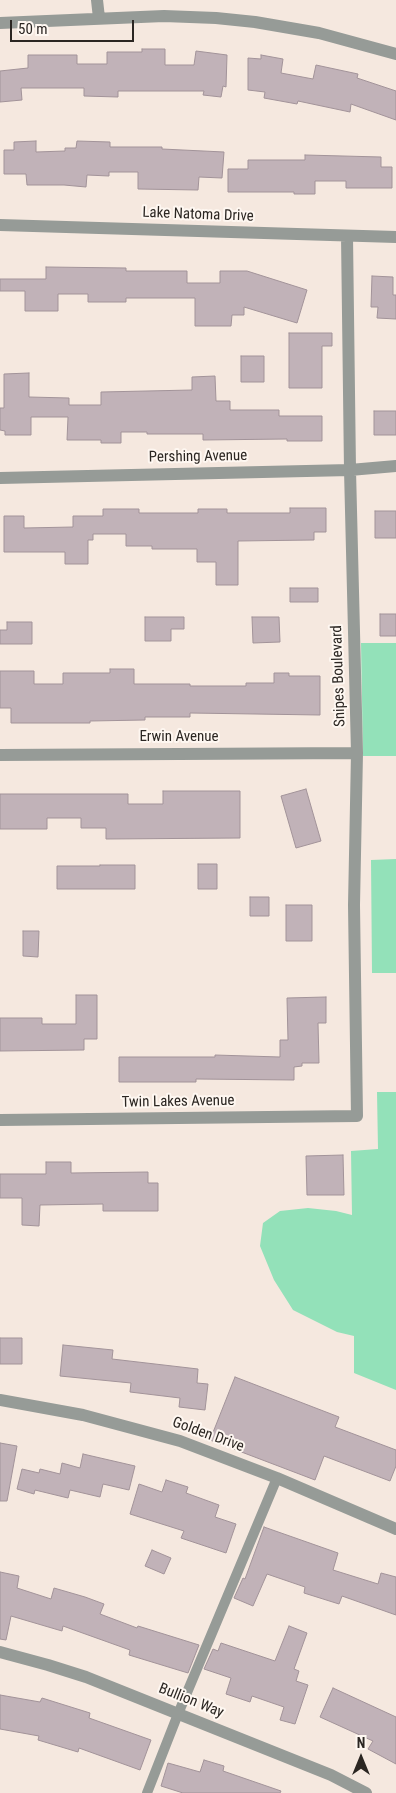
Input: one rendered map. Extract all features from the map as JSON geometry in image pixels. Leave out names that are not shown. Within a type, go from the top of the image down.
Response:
[{"type":"street","points":[[96,0],[99,18]]},
{"type":"street","points":[[0,23],[164,16],[216,18],[255,22],[319,33],[396,54]]},
{"type":"street","name":"Lake Natoma Drive","points":[[0,225],[396,237]]},
{"type":"street","name":"Snipes Boulevard","points":[[347,236],[350,470],[357,753],[354,905],[356,1116]]},
{"type":"street","name":"Pershing Avenue","points":[[0,478],[350,470],[396,466]]},
{"type":"street","name":"Erwin Avenue","points":[[0,755],[357,753]]},
{"type":"street","name":"Twin Lakes Avenue","points":[[0,1120],[356,1116]]},
{"type":"street","name":"Golden Drive","points":[[0,1400],[75,1413],[180,1441],[276,1478],[396,1529]]},
{"type":"street","name":"Bullion Way","points":[[0,1652],[48,1664],[86,1677],[331,1775],[366,1793]]},
{"type":"lane","points":[[148,1793],[178,1714],[276,1478]]},
{"type":"green space","points":[[361,643],[396,643],[396,756],[363,756]]},
{"type":"green space","points":[[396,859],[396,973],[372,973],[371,860]]},
{"type":"green space","points":[[377,1092],[396,1092],[396,1390],[354,1373],[354,1336],[337,1332],[293,1310],[274,1280],[260,1246],[263,1223],[280,1211],[308,1208],[352,1215],[351,1151],[378,1149]]},
{"type":"building","points":[[142,49],[165,49],[165,65],[194,65],[196,51],[227,55],[226,87],[223,86],[221,97],[203,95],[204,91],[118,91],[118,97],[84,96],[84,88],[21,88],[22,100],[0,102],[0,71],[28,68],[28,55],[77,55],[77,64],[107,64],[107,52],[142,52]]},
{"type":"building","points":[[261,55],[283,59],[281,73],[313,79],[316,65],[358,74],[357,78],[396,91],[396,120],[351,104],[350,112],[298,101],[297,104],[264,98],[265,92],[248,90],[248,58],[261,59]]},
{"type":"building","points":[[36,141],[36,152],[65,151],[65,148],[76,148],[77,141],[110,142],[110,147],[162,147],[162,149],[224,152],[222,178],[199,177],[198,190],[138,189],[138,172],[109,172],[109,176],[87,175],[86,187],[27,185],[26,174],[4,174],[4,150],[14,150],[14,142]]},
{"type":"building","points":[[305,155],[381,157],[381,167],[392,167],[392,188],[346,188],[346,181],[315,181],[315,194],[294,194],[294,192],[228,192],[228,169],[248,169],[248,160],[305,160]]},
{"type":"building","points":[[46,267],[126,268],[126,271],[187,271],[187,283],[220,283],[220,271],[247,271],[307,290],[297,323],[244,307],[244,315],[232,315],[231,326],[195,326],[195,298],[126,298],[126,302],[88,302],[88,294],[58,294],[58,311],[25,311],[25,291],[0,291],[0,279],[46,279]]},
{"type":"building","points":[[372,276],[393,277],[393,295],[396,295],[396,319],[377,318],[378,307],[371,307]]},
{"type":"building","points":[[289,333],[332,333],[332,346],[322,346],[322,388],[289,388]]},
{"type":"building","points":[[241,356],[264,356],[264,382],[241,382]]},
{"type":"building","points":[[29,373],[29,397],[69,398],[69,405],[101,405],[101,392],[192,390],[192,377],[215,376],[216,401],[230,401],[230,410],[279,410],[279,416],[322,416],[322,441],[287,441],[287,439],[203,440],[203,434],[147,434],[147,432],[121,432],[121,443],[101,443],[101,440],[67,440],[68,417],[31,417],[31,435],[5,435],[5,431],[0,430],[0,408],[4,408],[4,374]]},
{"type":"building","points":[[374,411],[396,411],[396,435],[374,435]]},
{"type":"building","points":[[290,508],[326,508],[326,532],[314,532],[314,540],[238,541],[238,585],[216,585],[216,562],[197,562],[197,549],[152,549],[152,546],[126,546],[126,534],[93,534],[93,540],[88,540],[88,564],[65,564],[65,552],[4,552],[4,516],[24,516],[24,528],[73,527],[73,516],[103,516],[103,509],[139,509],[139,513],[198,513],[198,509],[227,509],[227,513],[290,513]]},
{"type":"building","points":[[375,511],[396,511],[396,538],[375,538]]},
{"type":"building","points":[[290,588],[318,588],[318,602],[290,602]]},
{"type":"building","points":[[380,614],[396,614],[396,636],[380,636]]},
{"type":"building","points":[[145,617],[184,617],[184,629],[171,629],[171,641],[145,641]]},
{"type":"building","points":[[252,617],[279,617],[280,642],[253,643]]},
{"type":"building","points":[[7,622],[32,622],[32,644],[0,644],[0,630],[7,630]]},
{"type":"building","points":[[110,669],[134,669],[134,684],[190,684],[190,686],[246,686],[246,683],[274,683],[274,673],[289,673],[289,676],[320,676],[320,715],[190,713],[190,717],[145,717],[145,720],[90,721],[90,723],[11,723],[11,708],[0,708],[0,671],[34,671],[34,684],[63,684],[63,673],[110,673]]},
{"type":"building","points":[[306,789],[321,841],[296,848],[281,796]]},
{"type":"building","points":[[163,791],[240,791],[240,838],[106,839],[106,828],[81,828],[81,818],[47,818],[47,829],[0,829],[0,794],[128,794],[128,804],[163,804]]},
{"type":"building","points":[[198,864],[217,864],[217,889],[198,889]]},
{"type":"building","points":[[135,865],[135,889],[57,889],[57,866]]},
{"type":"building","points":[[250,897],[269,897],[269,916],[250,916]]},
{"type":"building","points":[[286,905],[312,905],[312,941],[286,941]]},
{"type":"building","points":[[23,931],[39,931],[38,957],[23,956]]},
{"type":"building","points":[[76,995],[97,995],[97,1039],[84,1039],[84,1050],[0,1051],[0,1018],[42,1018],[42,1024],[76,1024]]},
{"type":"building","points":[[326,997],[326,1023],[318,1023],[319,1063],[302,1063],[302,1066],[294,1067],[294,1080],[196,1079],[196,1082],[119,1082],[119,1057],[215,1057],[215,1055],[280,1057],[280,1040],[288,1040],[287,998]]},
{"type":"building","points":[[343,1155],[344,1195],[307,1195],[306,1156]]},
{"type":"building","points":[[46,1162],[71,1162],[71,1173],[148,1172],[148,1183],[158,1183],[158,1211],[103,1211],[103,1204],[40,1205],[39,1226],[22,1225],[22,1198],[0,1198],[0,1174],[46,1174]]},
{"type":"building","points":[[0,1338],[22,1338],[22,1364],[0,1364]]},
{"type":"building","points":[[63,1345],[113,1350],[112,1359],[198,1369],[197,1383],[208,1384],[205,1410],[179,1407],[180,1398],[130,1392],[131,1383],[60,1376]]},
{"type":"building","points":[[235,1377],[339,1417],[335,1427],[396,1450],[396,1466],[390,1481],[324,1456],[315,1480],[210,1440]]},
{"type":"building","points":[[0,1443],[17,1446],[7,1501],[0,1501]]},
{"type":"building","points":[[83,1454],[135,1466],[129,1490],[103,1484],[100,1497],[70,1490],[68,1498],[35,1490],[34,1494],[17,1489],[22,1469],[39,1473],[40,1469],[60,1474],[62,1463],[80,1468]]},
{"type":"building","points":[[166,1480],[188,1487],[186,1493],[219,1505],[215,1517],[236,1524],[226,1553],[181,1538],[184,1531],[130,1514],[139,1484],[162,1492]]},
{"type":"building","points":[[264,1527],[338,1553],[333,1570],[378,1584],[381,1573],[396,1577],[396,1615],[342,1596],[339,1604],[304,1593],[305,1587],[267,1574],[253,1606],[234,1598],[243,1578],[245,1579]]},
{"type":"building","points":[[152,1550],[171,1558],[164,1574],[145,1566]]},
{"type":"building","points":[[0,1572],[19,1576],[17,1588],[51,1599],[54,1588],[85,1597],[104,1604],[100,1614],[137,1628],[138,1626],[199,1645],[188,1673],[129,1655],[130,1650],[63,1626],[62,1631],[11,1616],[6,1640],[0,1639]]},
{"type":"building","points":[[289,1626],[307,1633],[294,1669],[299,1671],[296,1681],[308,1685],[295,1724],[280,1720],[284,1707],[252,1696],[250,1702],[226,1694],[231,1678],[204,1669],[213,1649],[218,1651],[221,1643],[275,1661]]},
{"type":"building","points":[[333,1688],[396,1717],[396,1764],[368,1749],[373,1741],[320,1717]]},
{"type":"building","points":[[0,1695],[40,1702],[42,1698],[90,1713],[89,1718],[151,1740],[140,1770],[79,1748],[78,1752],[38,1740],[39,1736],[0,1729]]},
{"type":"building","points":[[204,1760],[224,1766],[223,1771],[281,1791],[280,1793],[183,1793],[161,1786],[168,1763],[200,1772]]}]
